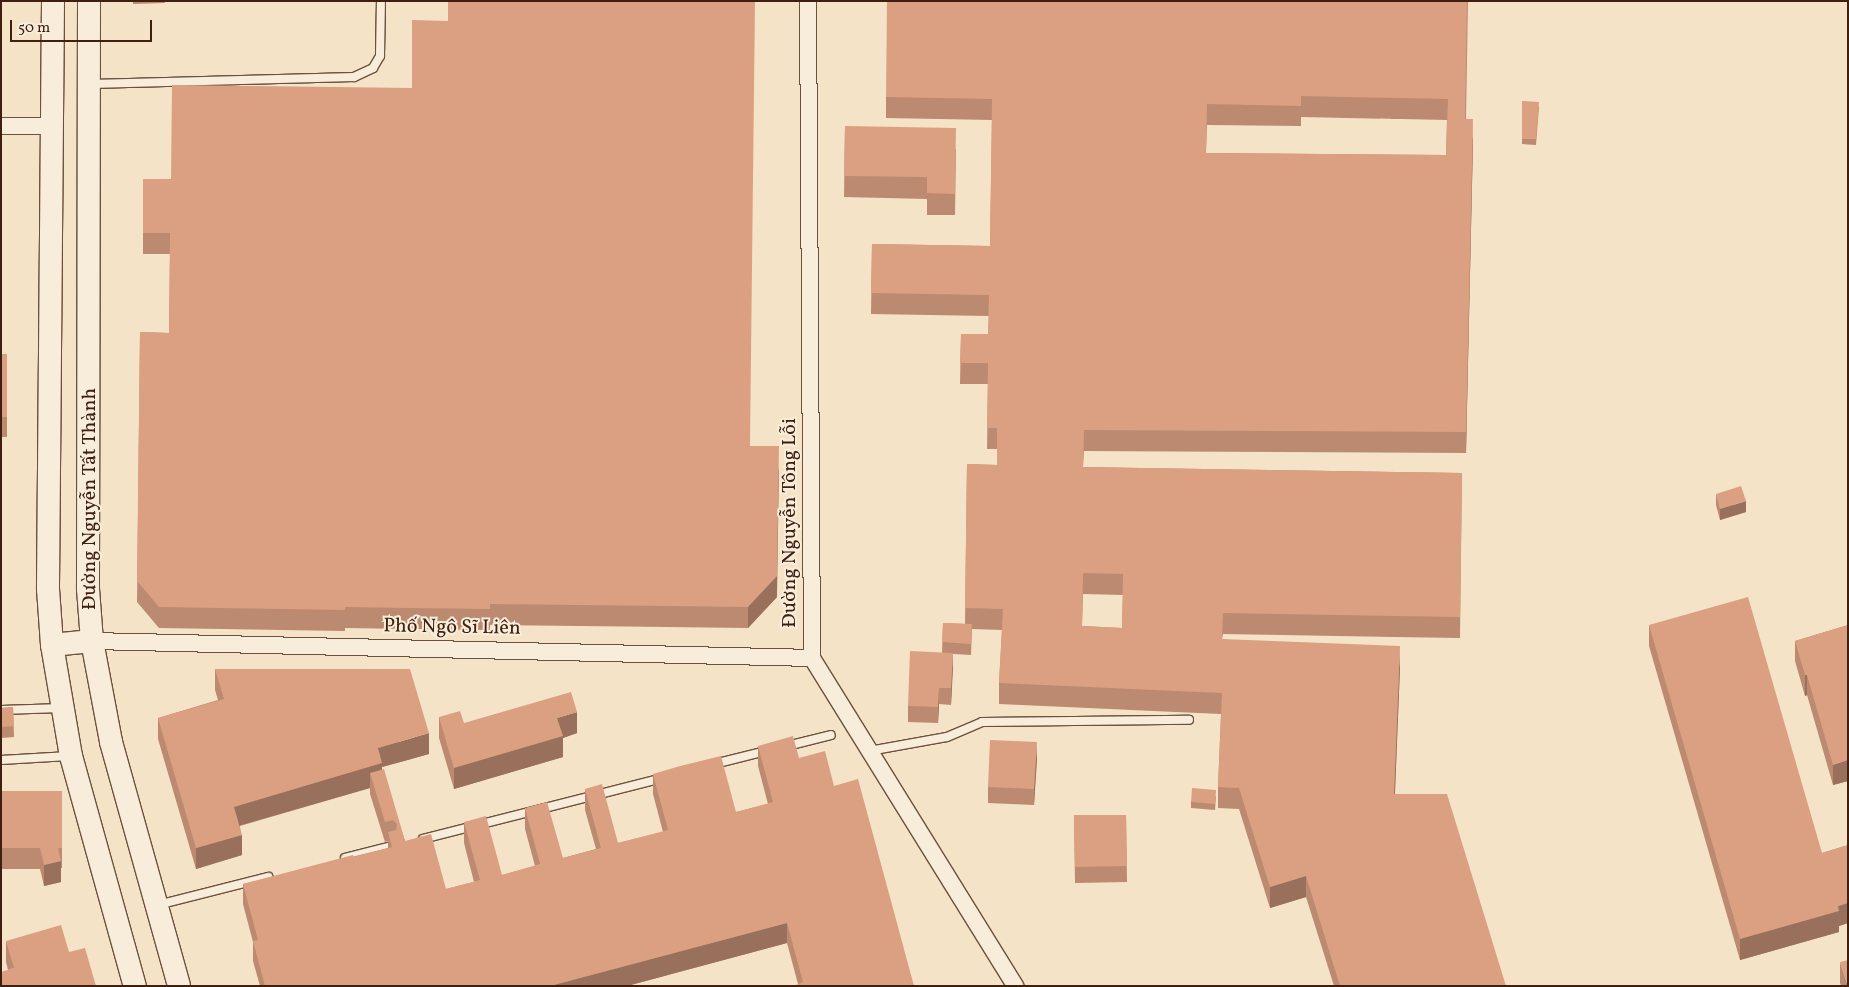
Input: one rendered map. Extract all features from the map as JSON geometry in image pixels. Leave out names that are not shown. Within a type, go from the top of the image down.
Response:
[{"type":"main road","name":"Đường Nguyễn Tất Thành","points":[[53,1],[48,579],[52,646],[70,756],[135,986]]},
{"type":"main road","name":"Đường Nguyễn Tất Thành","points":[[89,1],[88,589],[92,641],[111,742],[179,986]]},
{"type":"main road","points":[[52,646],[92,641]]},
{"type":"street","name":"Đường Nguyễn Tông Lỗi","points":[[808,1],[812,658]]},
{"type":"street","points":[[1,126],[52,126]]},
{"type":"street","name":"Phố Ngô Sĩ Liên","points":[[92,641],[812,658]]},
{"type":"street","points":[[812,658],[1015,986]]},
{"type":"lane","points":[[89,84],[354,77],[373,68],[380,56],[381,1]]},
{"type":"lane","points":[[1,710],[62,708]]},
{"type":"lane","points":[[870,751],[947,737],[982,722],[1189,720]]},
{"type":"lane","points":[[783,747],[831,735]]},
{"type":"lane","points":[[706,766],[773,749]]},
{"type":"lane","points":[[1,760],[70,756]]},
{"type":"lane","points":[[419,840],[668,776]]},
{"type":"lane","points":[[334,861],[392,846]]},
{"type":"lane","points":[[156,905],[278,875]]},
{"type":"building","points":[[448,1],[755,1],[750,446],[779,446],[777,576],[748,607],[490,604],[490,609],[345,607],[345,610],[159,607],[137,581],[140,332],[169,333],[170,233],[143,233],[143,179],[171,179],[172,85],[412,88],[412,20],[448,21]]},
{"type":"building","points":[[887,1],[1467,1],[1465,119],[1473,119],[1466,432],[1084,430],[1083,467],[1462,473],[1460,617],[1223,613],[1222,639],[1400,646],[1394,794],[1447,794],[1506,986],[1340,986],[1306,876],[1270,887],[1239,788],[1218,787],[1222,693],[999,683],[1003,609],[965,608],[967,464],[997,465],[997,428],[987,428],[988,363],[960,363],[961,334],[988,334],[989,295],[871,293],[872,244],[990,246],[992,99],[886,97]],"holes":[[[1301,96],[1448,99],[1446,155],[1206,153],[1207,104],[1301,106]],[[1083,573],[1123,574],[1122,628],[1082,626]]]},
{"type":"building","points":[[1522,101],[1539,102],[1536,139],[1522,139]]},
{"type":"building","points":[[845,126],[956,128],[955,194],[927,193],[927,177],[844,176]]},
{"type":"building","points":[[1,354],[7,354],[7,417],[1,417]]},
{"type":"building","points":[[1741,486],[1746,501],[1720,509],[1716,494]]},
{"type":"building","points":[[1748,597],[1822,853],[1848,845],[1848,903],[1838,906],[1839,911],[1740,939],[1649,625]]},
{"type":"building","points":[[943,623],[972,624],[971,644],[942,642]]},
{"type":"building","points":[[1848,625],[1848,760],[1833,765],[1807,675],[1805,675],[1795,641]]},
{"type":"building","points":[[910,651],[953,653],[951,688],[939,688],[938,707],[908,706]]},
{"type":"building","points":[[215,669],[410,669],[429,733],[378,748],[382,763],[234,807],[242,835],[196,848],[158,718],[224,699]]},
{"type":"building","points":[[571,692],[577,712],[557,718],[563,736],[454,768],[439,717],[460,711],[464,723]]},
{"type":"building","points":[[13,707],[14,726],[1,727],[1,708]]},
{"type":"building","points":[[793,736],[799,758],[825,751],[834,786],[858,779],[914,986],[796,986],[803,982],[787,923],[550,986],[265,986],[253,941],[258,940],[243,884],[353,855],[354,857],[392,847],[388,832],[396,830],[397,824],[393,820],[385,822],[370,773],[384,769],[405,841],[431,834],[446,889],[480,880],[464,822],[486,816],[502,875],[540,864],[525,808],[547,802],[563,858],[601,848],[585,789],[602,784],[618,843],[668,830],[653,774],[680,766],[721,756],[736,812],[773,802],[758,746]]},
{"type":"building","points":[[990,740],[1037,742],[1034,789],[988,787]]},
{"type":"building","points":[[1192,788],[1216,790],[1215,804],[1191,802]]},
{"type":"building","points":[[1,791],[62,791],[62,848],[58,848],[61,861],[44,865],[40,848],[1,848]]},
{"type":"building","points":[[1074,815],[1126,815],[1127,866],[1075,867]]},
{"type":"building","points":[[61,925],[69,952],[85,948],[96,986],[1,986],[1,972],[14,968],[6,941]]},
{"type":"building","points":[[1848,960],[1848,986],[1840,962]]}]
